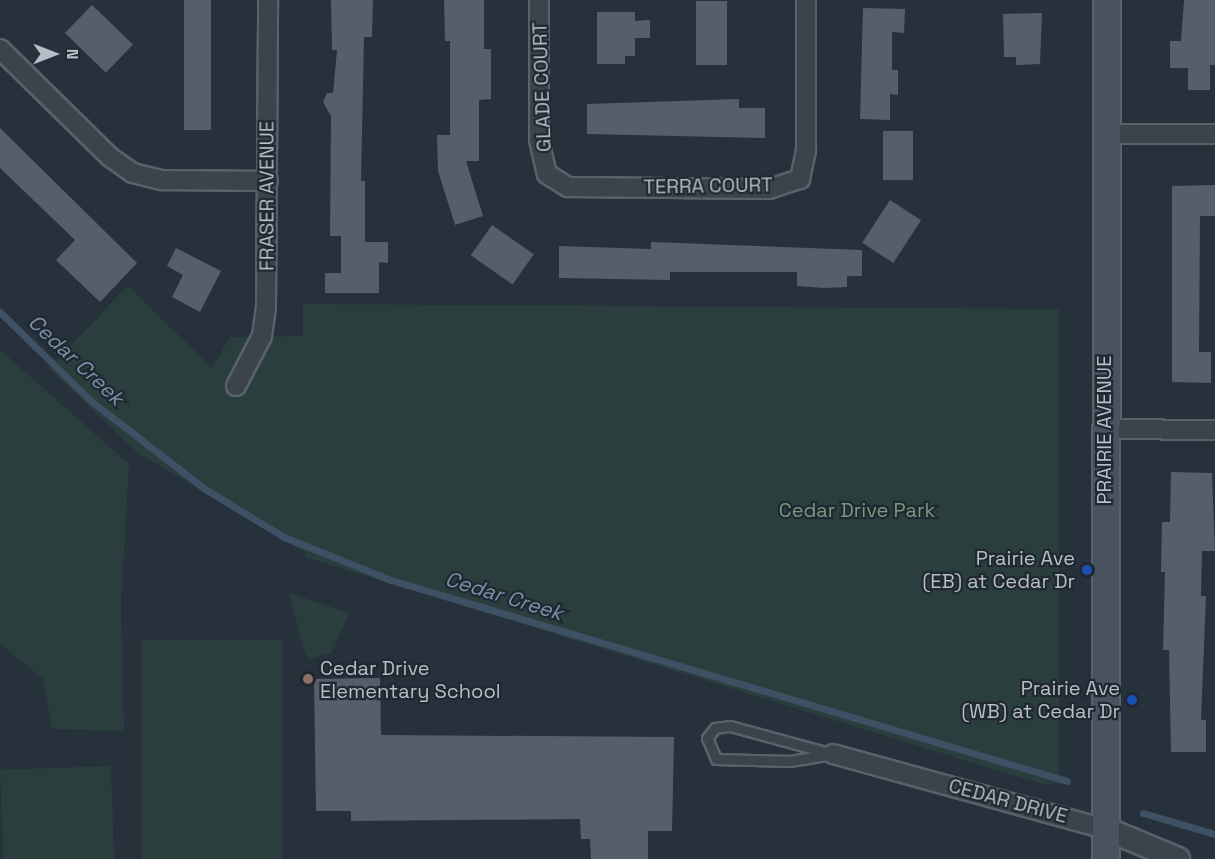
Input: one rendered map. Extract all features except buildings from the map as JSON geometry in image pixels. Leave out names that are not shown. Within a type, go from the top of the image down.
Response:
[{"type":"main road","name":"PRAIRIE AVENUE","points":[[1106,859],[1104,429],[1107,0]]},
{"type":"street","name":"FRASER AVENUE","points":[[236,386],[264,325],[268,181],[268,0]]},
{"type":"street","name":"GLADE COURT","points":[[539,0],[540,140],[547,174]]},
{"type":"street","name":"TERRA COURT","points":[[547,174],[568,187],[769,189],[800,179],[806,150],[806,0]]},
{"type":"street","points":[[0,49],[110,157],[133,173],[162,180],[268,181]]},
{"type":"street","points":[[1106,134],[1215,134]]},
{"type":"street","points":[[1104,429],[1215,430]]},
{"type":"street","name":"CEDAR DRIVE","points":[[833,754],[1106,829],[1178,859]]},
{"type":"lane","points":[[729,726],[833,754],[808,760],[731,762],[716,759],[707,738],[715,728],[729,726]]},
{"type":"green space","name":"Cedar Drive Park","points":[[128,286],[212,368],[230,337],[303,336],[303,304],[1059,309],[1059,784],[1052,782],[1050,786],[996,770],[305,557],[306,553],[137,452],[49,368]]},
{"type":"green space","points":[[0,350],[129,464],[121,605],[124,731],[52,729],[43,679],[0,644]]},
{"type":"green space","points":[[289,593],[349,613],[332,653],[310,659],[305,654]]},
{"type":"green space","points":[[142,640],[282,640],[282,859],[142,859]]},
{"type":"green space","points":[[111,766],[114,859],[3,859],[0,770]]},
{"type":"waterway","name":"Cedar Creek","points":[[0,312],[91,401],[205,489],[284,537],[391,580],[1067,781]]},
{"type":"waterway","name":"Cedar Creek","points":[[1143,813],[1215,834]]},
{"type":"place","name":"Prairie Ave (EB) at Cedar Dr","points":[[1087,570]]},
{"type":"place","name":"Cedar Drive Elementary School","points":[[308,679]]},
{"type":"place","name":"Prairie Ave (WB) at Cedar Dr","points":[[1132,700]]}]
